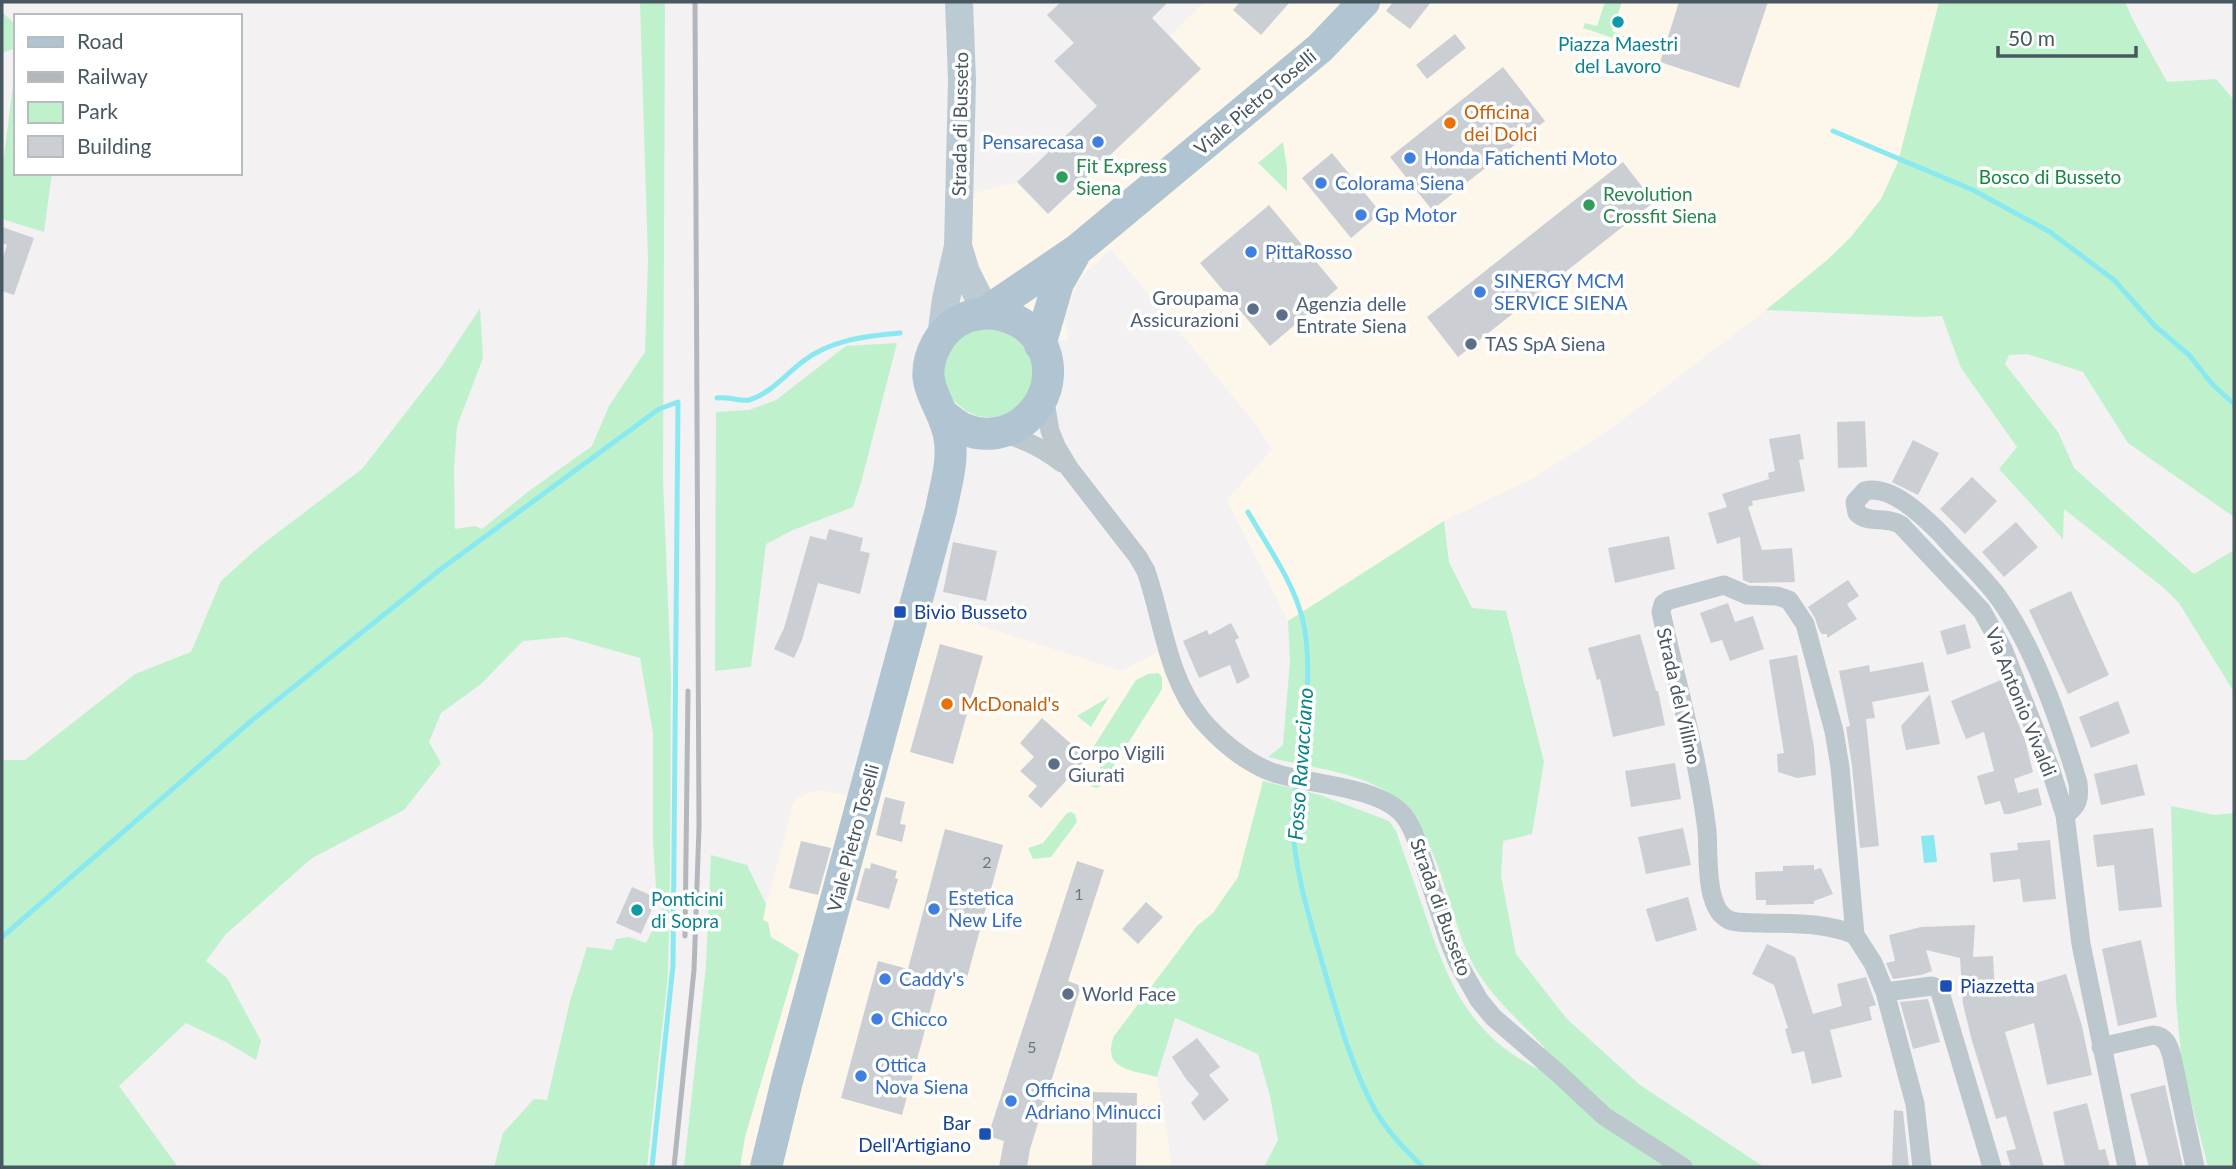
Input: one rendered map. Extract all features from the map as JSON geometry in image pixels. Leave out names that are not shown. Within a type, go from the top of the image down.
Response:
[{"type":"main road","name":"Viale Pietro Toselli","points":[[766,1167],[784,1091],[941,510],[951,454],[949,433],[933,400],[929,383],[929,365],[934,348],[940,337],[957,322],[986,312],[1077,250],[1320,48],[1364,2]]},
{"type":"main road","name":"Viale Pietro Toselli","points":[[941,510],[967,457],[996,434],[1016,427],[1029,417],[1044,396],[1048,373],[1040,345],[1058,283],[1077,250]]},
{"type":"main road","points":[[986,312],[1015,320],[1032,334],[1040,345]]},
{"type":"main road","points":[[942,414],[965,429],[996,434]]},
{"type":"street","name":"Strada di Busseto","points":[[940,337],[958,246],[962,80],[959,2]]},
{"type":"street","name":"Strada di Busseto","points":[[958,246],[966,272],[986,312]]},
{"type":"street","name":"Strada di Busseto","points":[[1044,396],[1050,431],[1069,468],[1146,571],[1181,687],[1197,714],[1218,736],[1253,762],[1277,773],[1378,798],[1399,810],[1416,839],[1458,963],[1479,1000],[1493,1017],[1604,1116],[1683,1167]]},
{"type":"street","name":"Strada di Busseto","points":[[996,434],[1037,445],[1069,468]]},
{"type":"street","name":"Via Antonio Vivaldi","points":[[2065,815],[2076,806],[2078,783],[2057,719],[2013,620],[1998,596],[1913,507],[1877,490],[1865,491],[1855,502],[1859,516],[1889,520],[1901,525],[1982,611],[2003,649],[2025,701],[2065,815],[2081,944],[2127,1167]]},
{"type":"street","name":"Strada del Villino","points":[[1855,935],[1824,925],[1738,922],[1721,915],[1715,905],[1707,830],[1691,742],[1661,612],[1663,604],[1669,600],[1724,584],[1747,595],[1782,597],[1789,600],[1800,615],[1809,634],[1834,731],[1841,776],[1855,935],[1873,963],[1885,992],[1915,1104],[1922,1167]]},
{"type":"street","points":[[1885,992],[1932,986],[1940,992],[1992,1167]]},
{"type":"street","points":[[2101,1047],[2153,1035],[2165,1041],[2172,1057],[2195,1167]]},
{"type":"shaded area","points":[[1205,2],[1939,2],[1898,162],[1881,199],[1850,238],[1826,261],[1613,427],[1532,479],[1444,521],[1288,621],[1227,500],[1272,449],[1254,422],[1111,249],[1078,280],[1065,318],[1068,342],[1055,338],[988,285],[965,252],[965,195],[1018,182]]},
{"type":"shaded area","points":[[931,609],[1121,671],[1158,652],[1182,705],[1223,752],[1263,781],[1238,877],[1213,913],[1197,926],[1119,1066],[1157,1077],[1171,1167],[740,1167],[771,937],[768,922],[762,920],[794,801],[805,794],[821,790],[879,803]]},
{"type":"green space","points":[[640,2],[665,2],[663,480],[671,675],[668,975],[647,1167],[494,1167],[503,1133],[534,1099],[547,1100],[570,1001],[587,947],[612,950],[616,939],[629,937],[646,943],[662,912],[662,893],[656,887],[653,842],[653,733],[640,658],[566,637],[523,641],[481,684],[441,713],[429,742],[441,763],[404,810],[312,858],[225,935],[206,961],[227,978],[261,1041],[256,1060],[186,1023],[119,1086],[178,1167],[2,1167],[2,760],[25,760],[135,674],[191,652],[221,581],[260,546],[362,469],[442,366],[480,308],[483,358],[457,426],[454,469],[455,529],[475,526],[482,529],[592,446],[609,406],[645,352],[648,260]]},
{"type":"green space","points":[[1605,2],[1622,2],[1612,31],[1624,36],[1622,41],[1583,28],[1585,23],[1597,26]]},
{"type":"green space","name":"Bosco di Busseto","points":[[1939,2],[2125,2],[2167,82],[2216,79],[2234,100],[2234,517],[2128,443],[2083,372],[2027,354],[2009,355],[2005,364],[2058,432],[2074,468],[2194,574],[2234,550],[2234,692],[2179,603],[2165,589],[2064,509],[2063,539],[1999,469],[2017,447],[1961,368],[1942,316],[1766,310],[1850,238],[1881,199],[1898,162]]},
{"type":"green space","points":[[2,12],[13,22],[14,49],[2,53]]},
{"type":"green space","points":[[14,77],[14,175],[52,175],[44,232],[2,219],[2,172]]},
{"type":"green space","points":[[1283,142],[1287,168],[1287,191],[1258,163]]},
{"type":"green space","points":[[978,325],[1018,333],[1036,364],[1026,401],[1004,415],[992,418],[966,411],[956,403],[948,393],[943,372],[952,342]]},
{"type":"green space","points":[[897,343],[853,507],[793,530],[766,544],[751,667],[715,671],[716,412],[749,410],[776,400],[846,346]]},
{"type":"green space","points":[[1444,521],[1449,562],[1472,608],[1506,611],[1544,762],[1532,834],[1503,841],[1501,876],[1516,954],[1567,1019],[1640,1085],[1764,1167],[1264,1167],[1278,1140],[1270,1096],[1258,1054],[1175,1018],[1157,1077],[1121,1067],[1112,1056],[1114,1036],[1197,926],[1213,913],[1238,877],[1263,781],[1320,795],[1389,821],[1396,831],[1441,958],[1462,1002],[1493,1039],[1513,1055],[1538,1069],[1544,1047],[1503,1005],[1476,969],[1461,937],[1431,848],[1409,810],[1395,797],[1366,781],[1334,771],[1268,757],[1283,745],[1290,661],[1288,621]]},
{"type":"green space","points":[[1158,673],[1162,677],[1162,689],[1156,699],[1101,786],[1090,786],[1088,778],[1100,767],[1087,757],[1136,680]]},
{"type":"green space","points":[[1109,697],[1091,727],[1077,716]]},
{"type":"green space","points":[[2171,806],[2215,815],[2234,813],[2234,1167],[2208,1167],[2182,1065],[2176,1002]]},
{"type":"green space","points":[[1067,813],[1075,814],[1077,822],[1051,857],[1033,859],[1028,848],[1043,843]]},
{"type":"green space","points":[[711,855],[747,865],[766,904],[763,920],[768,922],[771,937],[799,954],[745,1137],[740,1167],[684,1167],[706,966]]},
{"type":"water","points":[[1934,835],[1937,862],[1924,863],[1921,836]]},
{"type":"building","points":[[1061,2],[1168,2],[1152,18],[1201,69],[1048,214],[1017,182],[1097,106],[1054,61],[1074,43],[1047,15]]},
{"type":"building","points":[[1240,2],[1290,2],[1261,35],[1233,10]]},
{"type":"building","points":[[1393,2],[1431,2],[1410,29],[1386,11]]},
{"type":"building","points":[[1679,2],[1768,2],[1739,88],[1660,62]]},
{"type":"building","points":[[1455,34],[1466,48],[1427,79],[1416,65]]},
{"type":"building","points":[[1503,67],[1545,121],[1432,210],[1390,157]]},
{"type":"building","points":[[1332,153],[1381,213],[1351,238],[1302,178]]},
{"type":"building","points":[[1623,162],[1654,202],[1458,357],[1427,317]]},
{"type":"building","points":[[1269,205],[1338,288],[1270,346],[1200,263]]},
{"type":"building","points":[[2,227],[34,238],[14,295],[2,291],[2,260],[7,245],[2,243]]},
{"type":"building","points":[[1865,421],[1867,467],[1838,468],[1837,422]]},
{"type":"building","points":[[1800,434],[1804,459],[1799,460],[1805,491],[1752,501],[1753,505],[1748,507],[1762,550],[1792,548],[1795,582],[1750,583],[1743,580],[1740,537],[1717,544],[1708,513],[1727,507],[1722,494],[1769,479],[1768,473],[1775,471],[1769,439]]},
{"type":"building","points":[[1913,440],[1939,453],[1918,495],[1892,482]]},
{"type":"building","points":[[1972,477],[1997,501],[1965,534],[1940,509]]},
{"type":"building","points":[[2016,522],[2038,547],[2004,577],[1982,552]]},
{"type":"building","points":[[829,529],[863,538],[860,551],[870,553],[860,594],[818,583],[802,640],[794,658],[774,649],[784,628],[810,536],[826,540]]},
{"type":"building","points":[[1669,536],[1675,569],[1615,583],[1608,548]]},
{"type":"building","points":[[953,542],[997,551],[986,601],[943,592]]},
{"type":"building","points":[[1848,580],[1859,596],[1847,604],[1857,619],[1827,638],[1827,634],[1822,634],[1819,630],[1808,607]]},
{"type":"building","points":[[2071,591],[2109,675],[2068,694],[2029,610]]},
{"type":"building","points":[[1728,603],[1735,622],[1753,616],[1764,649],[1730,661],[1722,640],[1711,643],[1700,613]]},
{"type":"building","points":[[1231,623],[1239,638],[1235,640],[1250,677],[1237,684],[1230,665],[1199,678],[1183,641],[1207,630],[1209,635]]},
{"type":"building","points":[[1965,624],[1971,648],[1947,655],[1940,631]]},
{"type":"building","points":[[1640,634],[1658,691],[1665,725],[1613,737],[1600,679],[1597,680],[1588,648]]},
{"type":"building","name":"McDonald's","points":[[940,644],[983,656],[953,764],[910,752]]},
{"type":"building","points":[[1797,655],[1814,747],[1816,775],[1797,778],[1778,772],[1777,754],[1784,753],[1769,660]]},
{"type":"building","points":[[1923,662],[1929,691],[1872,702],[1875,718],[1866,719],[1879,846],[1860,848],[1846,727],[1850,726],[1839,671],[1869,665],[1870,672]]},
{"type":"building","points":[[2001,680],[2025,740],[2033,772],[2014,779],[2018,793],[2038,788],[2042,805],[2010,814],[2004,814],[2000,801],[1985,805],[1977,776],[1994,771],[1984,732],[1966,739],[1951,701]]},
{"type":"building","points":[[1930,694],[1940,744],[1906,750],[1901,726]]},
{"type":"building","points":[[2118,701],[2130,733],[2091,748],[2079,717]]},
{"type":"building","name":"Corpo Vigili Giurati","points":[[1042,718],[1087,758],[1041,808],[1028,796],[1037,786],[1020,771],[1034,757],[1020,743]]},
{"type":"building","points":[[1675,763],[1681,799],[1631,807],[1625,771]]},
{"type":"building","points":[[2137,764],[2145,795],[2101,805],[2094,774]]},
{"type":"building","points":[[885,797],[905,802],[900,824],[906,825],[902,842],[876,835]]},
{"type":"building","points":[[1683,828],[1691,865],[1646,874],[1638,837]]},
{"type":"building","points":[[2153,828],[2162,907],[2119,911],[2114,865],[2097,867],[2093,835]]},
{"type":"building","points":[[945,829],[1003,845],[965,985],[939,978],[902,1115],[841,1098],[878,961],[908,969]]},
{"type":"building","points":[[2050,840],[2056,899],[2023,902],[2020,879],[1993,882],[1990,853],[2018,850],[2017,843]]},
{"type":"building","points":[[801,841],[831,848],[818,895],[789,888]]},
{"type":"building","points":[[1077,861],[1104,870],[1068,981],[1081,986],[1030,1149],[1027,1167],[999,1167],[1004,1141],[988,1136]]},
{"type":"building","points":[[871,863],[897,871],[895,878],[898,879],[889,909],[856,900],[865,868],[870,869]]},
{"type":"building","points":[[1814,865],[1814,870],[1821,868],[1833,894],[1814,901],[1814,904],[1766,905],[1766,900],[1756,900],[1755,872],[1783,871],[1783,866]]},
{"type":"building","name":"Ponticini di Sopra","points":[[632,887],[657,898],[641,934],[616,923]]},
{"type":"building","points":[[1688,897],[1697,930],[1656,942],[1646,909]]},
{"type":"building","points":[[1146,902],[1163,917],[1138,944],[1122,929]]},
{"type":"building","points":[[1975,925],[1973,957],[1993,956],[1995,995],[2066,974],[2082,1026],[2092,1075],[2047,1085],[2034,1023],[2005,1032],[2044,1167],[2011,1167],[2006,1151],[2016,1149],[2006,1116],[1996,1119],[1972,1041],[1963,1004],[1960,958],[1926,950],[1932,971],[1893,979],[1886,963],[1895,961],[1889,935],[1921,927]]},
{"type":"building","points":[[2141,940],[2157,1017],[2118,1026],[2102,949]]},
{"type":"building","points":[[1767,944],[1795,957],[1813,1014],[1842,1006],[1837,984],[1866,977],[1876,1005],[1869,1007],[1872,1020],[1830,1030],[1842,1077],[1812,1084],[1804,1051],[1792,1054],[1785,1029],[1788,1028],[1774,985],[1752,974]]},
{"type":"building","points":[[1928,999],[1940,1042],[1913,1049],[1900,1002]]},
{"type":"building","points":[[1197,1038],[1220,1067],[1209,1075],[1229,1100],[1204,1121],[1191,1103],[1199,1094],[1172,1057]]},
{"type":"building","points":[[2165,1085],[2183,1167],[2149,1167],[2130,1094]]},
{"type":"building","points":[[1093,1092],[1137,1093],[1136,1167],[1092,1167]]},
{"type":"building","points":[[2087,1103],[2099,1150],[2105,1149],[2110,1167],[2065,1167],[2053,1112]]},
{"type":"building","points":[[1894,1110],[1903,1111],[1909,1167],[1892,1167]]},
{"type":"waterway","points":[[1833,131],[1973,190],[2050,232],[2114,280],[2155,326],[2189,355],[2213,385],[2234,404]]},
{"type":"waterway","points":[[717,398],[749,400],[771,389],[802,362],[824,349],[861,338],[900,333]]},
{"type":"waterway","points":[[2,937],[251,721],[441,569],[659,409],[678,402],[673,965],[652,1167]]},
{"type":"waterway","name":"Fosso Ravacciano","points":[[1248,512],[1293,592],[1307,643],[1305,719],[1292,818],[1299,876],[1308,913],[1334,1005],[1366,1093],[1385,1125],[1423,1167]]},
{"type":"railway","points":[[674,1167],[694,970],[699,827],[695,2]]},
{"type":"railway","points":[[685,936],[688,691]]},
{"type":"place","name":"Piazza Maestri del Lavoro","points":[[1618,22]]},
{"type":"place","name":"Officina dei Dolci","points":[[1450,123]]},
{"type":"place","name":"Pensarecasa","points":[[1098,142]]},
{"type":"place","name":"Honda Fatichenti Moto","points":[[1410,158]]},
{"type":"place","name":"Fit Express Siena","points":[[1062,177]]},
{"type":"place","name":"Colorama Siena","points":[[1321,183]]},
{"type":"place","name":"Revolution Crossfit Siena","points":[[1589,205]]},
{"type":"place","name":"Gp Motor","points":[[1361,215]]},
{"type":"place","name":"PittaRosso","points":[[1251,252]]},
{"type":"place","name":"SINERGY MCM SERVICE SIENA","points":[[1480,292]]},
{"type":"place","name":"Groupama Assicurazioni","points":[[1253,309]]},
{"type":"place","name":"Agenzia delle Entrate Siena","points":[[1282,315]]},
{"type":"place","name":"TAS SpA Siena","points":[[1471,344]]},
{"type":"place","name":"Bivio Busseto","points":[[900,612]]},
{"type":"place","name":"McDonald's","points":[[947,704]]},
{"type":"place","name":"Corpo Vigili Giurati","points":[[1054,764]]},
{"type":"place","name":"Estetica New Life","points":[[934,909]]},
{"type":"place","name":"Ponticini di Sopra","points":[[637,910]]},
{"type":"place","name":"Caddy's","points":[[885,979]]},
{"type":"place","name":"Piazzetta","points":[[1946,986]]},
{"type":"place","name":"World Face","points":[[1068,994]]},
{"type":"place","name":"Chicco","points":[[877,1019]]},
{"type":"place","name":"Ottica Nova Siena","points":[[861,1076]]},
{"type":"place","name":"Officina Adriano Minucci","points":[[1011,1101]]},
{"type":"place","name":"Bar Dell'Artigiano","points":[[985,1134]]}]
